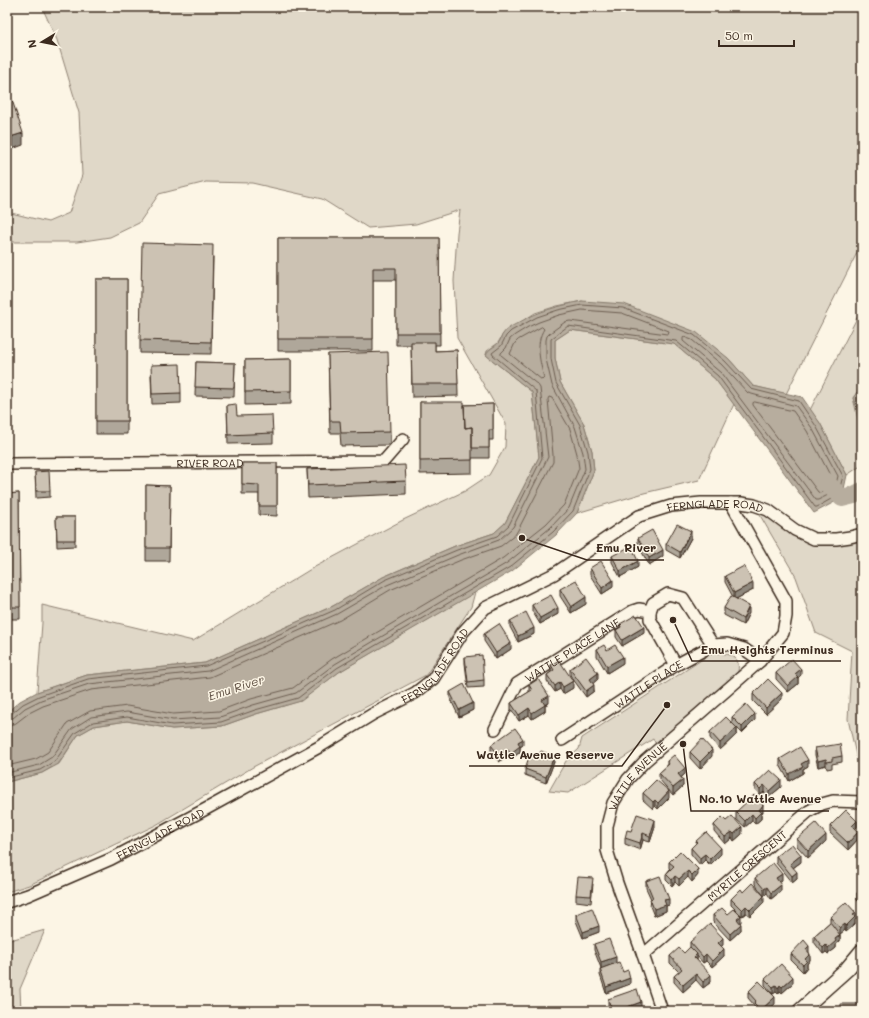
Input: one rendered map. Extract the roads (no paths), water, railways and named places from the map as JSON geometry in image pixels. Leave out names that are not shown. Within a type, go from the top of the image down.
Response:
[{"type":"main road","points":[[800,1011],[847,969],[862,951]]},
{"type":"main road","points":[[847,969],[862,960]]},
{"type":"street","name":"RIVER ROAD","points":[[7,464],[384,461],[403,439]]},
{"type":"street","name":"FERNGLADE ROAD","points":[[7,902],[28,895],[111,859],[319,747],[373,714],[415,693],[432,679],[463,632],[485,608],[554,574],[639,516],[671,506],[701,503],[741,503],[754,505],[768,510],[795,530],[814,539],[850,538],[862,534]]},
{"type":"street","name":"WATTLE AVENUE","points":[[662,1011],[616,883],[607,850],[607,826],[613,803],[628,779],[645,762],[760,661],[783,634],[786,616],[786,601],[731,503]]},
{"type":"street","points":[[676,665],[650,619],[650,611],[653,603],[668,594],[683,598],[713,645],[727,644],[744,649],[760,661]]},
{"type":"street","name":"WATTLE PLACE LANE","points":[[495,729],[517,684],[633,611],[639,609],[650,611]]},
{"type":"street","name":"WATTLE PLACE","points":[[562,740],[676,665],[713,645]]},
{"type":"street","name":"MYRTLE CRESCENT","points":[[643,955],[809,811],[822,804],[833,801],[862,802]]},
{"type":"water","points":[[582,301],[624,304],[696,332],[728,358],[753,386],[802,397],[820,423],[847,475],[842,498],[814,513],[715,379],[674,344],[570,330],[555,340],[555,358],[560,382],[584,424],[592,451],[594,470],[577,513],[556,535],[512,571],[339,672],[301,701],[222,726],[172,729],[127,721],[94,726],[78,735],[59,763],[42,773],[7,782],[7,712],[20,701],[37,692],[87,675],[205,663],[333,606],[383,577],[455,546],[494,533],[505,523],[539,457],[532,392],[486,355],[488,351],[496,346],[504,332],[511,326],[541,312]]},
{"type":"water","points":[[862,385],[862,421],[853,398]]},
{"type":"waterway","name":"Emu River","points":[[825,481],[842,498],[862,491]]},
{"type":"place","name":"Emu River","points":[[522,538]]},
{"type":"place","name":"Emu Heights Terminus","points":[[673,620]]},
{"type":"place","name":"Wattle Avenue Reserve","points":[[667,705]]},
{"type":"place","name":"No.10 Wattle Avenue","points":[[683,744]]}]
